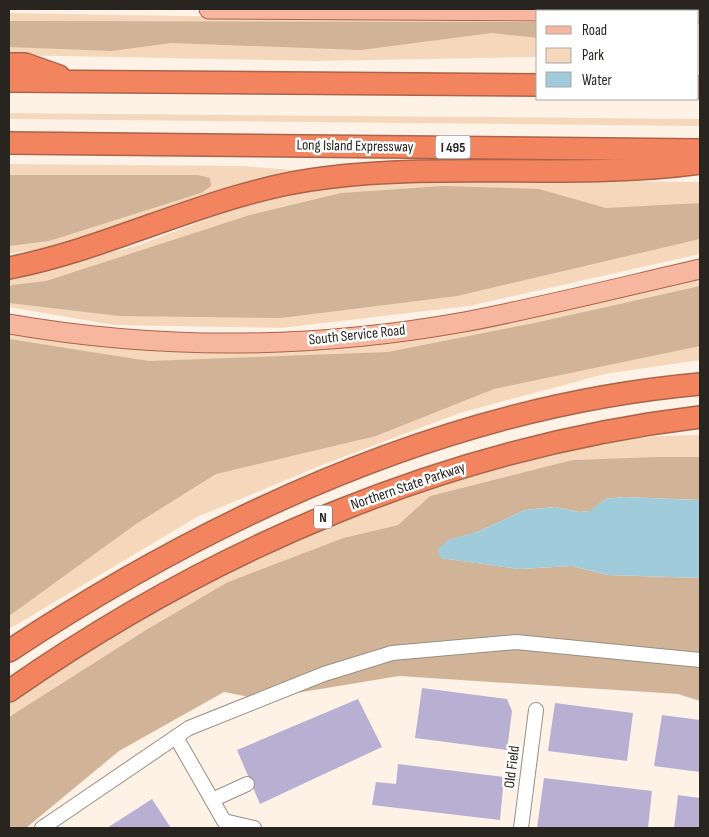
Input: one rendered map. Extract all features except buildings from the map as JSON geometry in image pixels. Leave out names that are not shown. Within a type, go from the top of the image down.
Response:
[{"type":"highway","points":[[9,64],[25,64],[73,81]]},
{"type":"highway","points":[[9,81],[536,86]]},
{"type":"highway","name":"Long Island Expressway","points":[[9,143],[700,150]]},
{"type":"highway","points":[[9,268],[92,246],[259,191],[323,178],[460,170],[651,170],[700,163]]},
{"type":"highway","name":"N","points":[[9,651],[75,608],[171,554],[269,505],[369,463],[465,431],[529,413],[635,392],[700,384]]},
{"type":"highway","name":"Northern State Parkway","points":[[9,691],[108,628],[195,579],[291,530],[351,505],[418,480],[508,453],[612,430],[700,417]]},
{"type":"main road","points":[[209,9],[536,11]]},
{"type":"main road","name":"South Service Road","points":[[9,324],[82,334],[166,341],[247,343],[330,339],[464,322],[700,269]]},
{"type":"street","points":[[42,828],[190,728],[324,674],[392,653],[516,642],[700,660]]},
{"type":"street","name":"Old Field","points":[[521,828],[536,710]]},
{"type":"street","points":[[176,737],[212,800],[220,825],[254,828]]},
{"type":"street","points":[[212,800],[247,784]]},
{"type":"green space","points":[[209,9],[700,9],[536,10]]},
{"type":"green space","points":[[9,13],[536,22],[536,57],[314,61],[9,55]]},
{"type":"green space","points":[[9,113],[700,119],[700,126],[9,119]]},
{"type":"green space","points":[[9,164],[242,166],[308,171],[260,181],[40,249],[9,254]]},
{"type":"green space","points":[[430,179],[700,182],[700,254],[469,306],[281,328],[113,325],[9,307],[9,278],[136,246],[240,207],[342,184]]},
{"type":"green space","points":[[700,277],[700,360],[605,374],[460,413],[322,465],[197,517],[9,629],[9,332],[165,352],[311,349]]},
{"type":"green space","points":[[700,435],[700,457],[572,460],[430,496],[398,525],[343,538],[228,582],[9,717],[9,705],[117,633],[225,575],[342,519],[467,474],[562,449],[657,436]]},
{"type":"shaded area","points":[[9,21],[536,22],[536,38],[492,33],[361,50],[171,43],[112,51],[9,47]]},
{"type":"shaded area","points":[[9,175],[198,175],[210,178],[211,186],[201,193],[49,241],[9,246]]},
{"type":"shaded area","points":[[443,186],[539,189],[606,208],[700,203],[700,239],[457,296],[281,318],[119,316],[9,303],[9,287],[12,285],[46,281],[250,215],[341,193]]},
{"type":"shaded area","points":[[700,286],[700,346],[494,389],[376,436],[216,474],[136,524],[9,616],[9,339],[149,361],[388,352],[539,322]]},
{"type":"shaded area","points":[[700,457],[700,500],[624,497],[605,499],[591,511],[579,512],[555,507],[525,510],[477,532],[449,540],[441,558],[519,569],[572,566],[608,575],[700,578],[700,701],[678,694],[399,676],[260,699],[224,692],[119,751],[26,828],[9,828],[9,717],[146,630],[228,582],[343,538],[398,525],[430,496],[572,460]]},
{"type":"water","points":[[624,497],[700,500],[700,578],[608,575],[572,566],[519,569],[440,558],[438,549],[448,540],[477,532],[525,510],[555,507],[579,512],[590,511],[605,499]]}]
